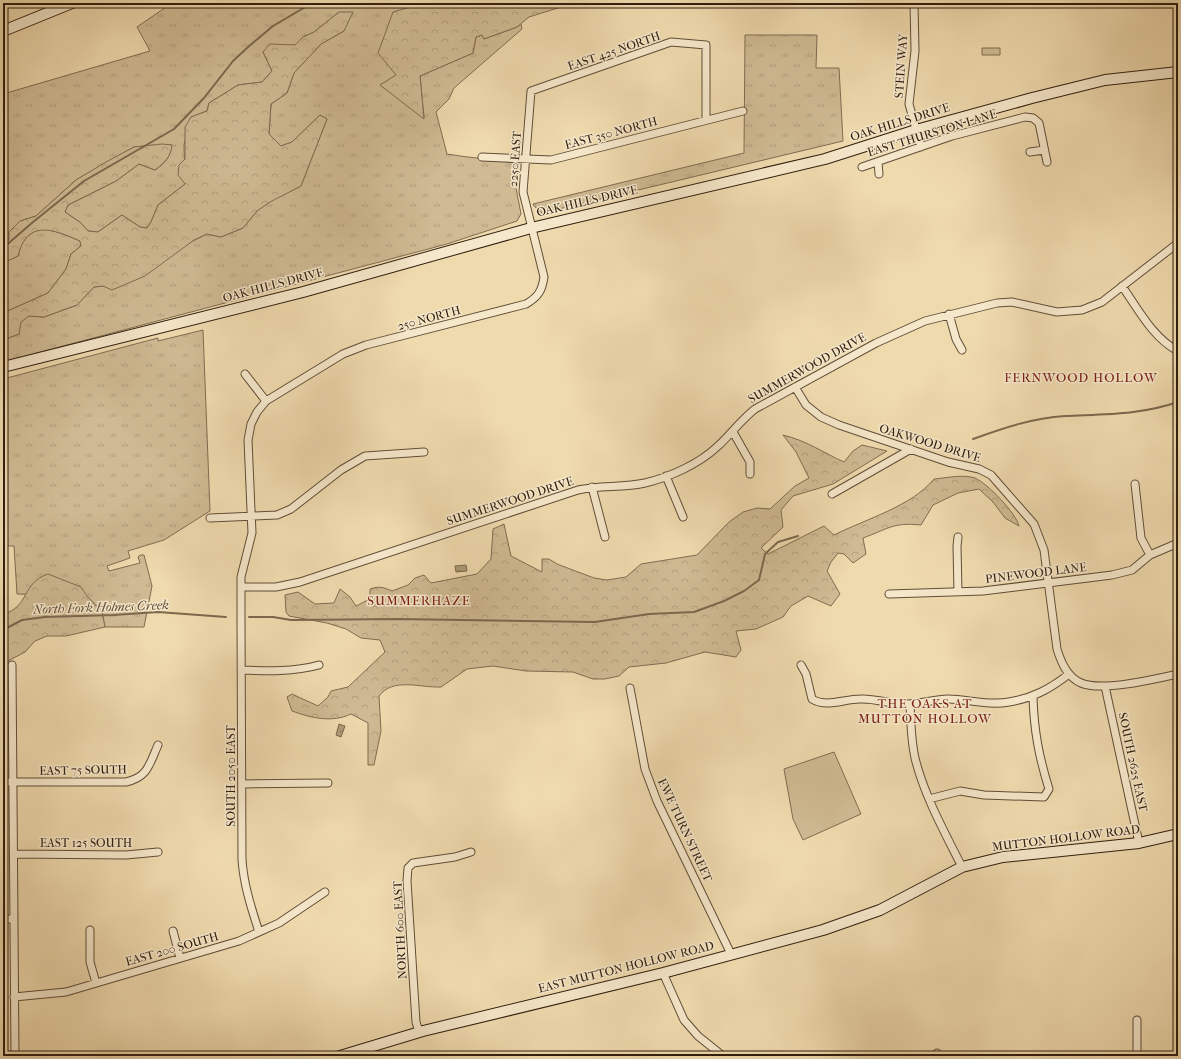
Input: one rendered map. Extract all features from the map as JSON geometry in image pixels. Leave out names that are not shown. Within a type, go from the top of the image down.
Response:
[{"type":"main road","points":[[3,31],[72,3]]},
{"type":"main road","name":"OAK HILLS DRIVE","points":[[3,367],[304,292],[531,228],[825,158],[916,130],[1032,98],[1105,80],[1178,72]]},
{"type":"main road","name":"MUTTON HOLLOW ROAD","points":[[914,892],[962,866],[1003,857],[1139,843],[1178,834]]},
{"type":"main road","name":"EAST MUTTON HOLLOW ROAD","points":[[340,1056],[419,1032],[663,973],[843,924],[880,910],[914,892]]},
{"type":"street","name":"STEIN WAY","points":[[914,3],[915,51],[909,104],[921,147]]},
{"type":"street","name":"EAST 425 NORTH","points":[[531,91],[671,42],[706,45],[706,120]]},
{"type":"street","name":"2250 EAST","points":[[531,91],[523,192],[531,228]]},
{"type":"street","name":"EAST 350 NORTH","points":[[482,157],[551,160],[743,111]]},
{"type":"street","name":"EAST THURSTON LANE","points":[[862,167],[974,130],[1025,117],[1034,118],[1039,123],[1044,150]]},
{"type":"street","points":[[1030,152],[1044,150],[1047,162]]},
{"type":"street","points":[[878,162],[879,174]]},
{"type":"street","name":"250 NORTH","points":[[266,401],[343,354],[366,346],[526,304],[536,298],[543,287],[544,277],[531,228]]},
{"type":"street","name":"SUMMERWOOD DRIVE","points":[[241,587],[276,587],[300,582],[592,486],[644,483],[666,476],[694,463],[717,447],[744,418],[755,409],[899,331],[949,314],[997,303],[1012,302],[1057,312],[1082,310],[1102,302],[1178,243]]},
{"type":"street","points":[[1122,286],[1154,332],[1170,347],[1178,350]]},
{"type":"street","points":[[949,314],[956,339],[962,350]]},
{"type":"street","points":[[245,374],[266,401]]},
{"type":"street","name":"OAKWOOD DRIVE","points":[[795,387],[806,405],[821,417],[839,425],[948,462],[979,469],[991,476],[1034,524],[1044,550],[1057,649],[1062,664],[1069,674]]},
{"type":"street","name":"SOUTH 2050 EAST","points":[[259,932],[249,904],[244,883],[241,587],[243,566],[252,532],[248,440],[251,424],[257,412],[266,401]]},
{"type":"street","points":[[732,432],[750,462],[750,474]]},
{"type":"street","points":[[832,494],[911,449]]},
{"type":"street","points":[[210,518],[277,515],[292,509],[340,470],[365,456],[424,452]]},
{"type":"street","points":[[666,476],[682,517]]},
{"type":"street","points":[[1135,484],[1142,538],[1150,555]]},
{"type":"street","points":[[592,486],[605,537]]},
{"type":"street","points":[[958,537],[958,592]]},
{"type":"street","name":"PINEWOOD LANE","points":[[889,594],[983,591],[1132,570],[1150,555],[1178,544]]},
{"type":"street","points":[[12,665],[15,1056]]},
{"type":"street","points":[[241,670],[286,670],[319,665]]},
{"type":"street","points":[[800,665],[806,674],[812,699],[818,703],[862,699],[910,704],[949,699],[992,704],[1033,697],[1052,687],[1069,674],[1080,683],[1092,686],[1105,686],[1178,674]]},
{"type":"street","name":"SOUTH 2625 EAST","points":[[1105,686],[1139,843]]},
{"type":"street","name":"EWE TURN STREET","points":[[630,688],[645,769],[657,801],[731,954]]},
{"type":"street","points":[[929,799],[960,791],[984,795],[1044,797],[1049,788],[1040,760],[1034,729],[1033,697]]},
{"type":"street","points":[[910,704],[912,735],[916,761],[929,799],[962,866]]},
{"type":"street","name":"EAST 75 SOUTH","points":[[13,782],[126,782],[138,779],[145,773],[158,745]]},
{"type":"street","points":[[3,782],[13,782]]},
{"type":"street","points":[[242,784],[328,782]]},
{"type":"street","name":"EAST 125 SOUTH","points":[[14,854],[126,855],[158,852]]},
{"type":"street","name":"NORTH 600 EAST","points":[[419,1032],[416,1022],[407,882],[408,868],[413,863],[455,857],[471,852]]},
{"type":"street","name":"EAST 200 SOUTH","points":[[14,998],[66,992],[239,941],[279,923],[325,892]]},
{"type":"street","points":[[3,919],[14,919]]},
{"type":"street","points":[[90,930],[90,962],[96,983]]},
{"type":"street","points":[[173,931],[180,958]]},
{"type":"street","points":[[663,973],[684,1020],[698,1036],[723,1056]]},
{"type":"street","points":[[1137,1020],[1137,1056]]},
{"type":"green space","points":[[172,3],[424,3],[414,7],[397,75],[380,85],[424,118],[420,76],[473,53],[476,37],[482,35],[484,39],[517,27],[521,24],[522,29],[454,88],[449,99],[436,112],[447,154],[515,163],[518,168],[516,188],[521,214],[517,221],[447,244],[3,362],[3,340],[19,334],[20,321],[29,316],[44,317],[77,305],[94,287],[103,286],[207,234],[221,237],[243,228],[257,211],[270,201],[301,186],[327,119],[320,115],[292,142],[281,146],[269,134],[271,104],[287,93],[294,73],[321,44],[344,31],[339,12],[314,32],[303,37],[295,45],[263,52],[272,71],[262,82],[238,85],[209,103],[207,111],[191,117],[184,145],[185,184],[158,205],[147,228],[140,227],[122,215],[98,232],[88,231],[81,223],[65,212],[68,205],[116,181],[139,164],[155,170],[169,156],[171,145],[134,147],[76,180],[36,216],[20,221],[3,249],[3,94],[150,51],[137,27]]},
{"type":"green space","points":[[424,3],[574,3],[529,17],[517,27],[484,39],[482,35],[476,37],[473,53],[420,76],[424,119],[380,85],[396,75],[378,53],[393,12]]},
{"type":"green space","points":[[339,12],[353,12],[344,31],[321,44],[294,73],[287,93],[271,104],[269,134],[281,146],[292,142],[320,115],[327,119],[301,186],[270,202],[257,211],[243,228],[221,237],[207,234],[194,240],[145,276],[112,290],[103,286],[94,287],[77,305],[44,317],[29,316],[21,322],[19,334],[3,340],[3,313],[48,293],[66,269],[71,254],[81,246],[80,241],[60,233],[42,230],[34,232],[28,236],[22,244],[18,256],[3,263],[3,249],[9,239],[9,232],[20,221],[36,216],[76,180],[134,147],[162,144],[172,145],[170,153],[166,159],[155,170],[139,164],[116,181],[68,205],[65,212],[81,223],[88,231],[98,232],[122,215],[140,227],[147,228],[158,205],[185,184],[178,175],[179,165],[185,159],[185,127],[191,117],[207,111],[209,103],[238,85],[262,82],[272,71],[263,52],[270,44],[295,45],[303,37],[314,32]]},
{"type":"green space","points":[[745,35],[817,35],[816,68],[839,68],[843,141],[542,213],[534,206],[533,204],[744,153]]},
{"type":"green space","points":[[982,48],[1000,48],[1000,55],[982,55]]},
{"type":"green space","points":[[40,229],[55,231],[71,237],[80,241],[81,246],[71,254],[66,269],[48,293],[3,313],[3,263],[18,256],[25,239]]},
{"type":"green space","points":[[203,330],[210,511],[164,540],[128,551],[130,558],[107,566],[109,571],[140,563],[138,557],[140,555],[144,555],[152,586],[144,627],[105,627],[102,612],[87,596],[17,594],[14,546],[3,546],[3,379],[158,338],[158,341]]},
{"type":"green space","points":[[783,435],[807,443],[844,462],[853,451],[862,445],[887,451],[833,484],[793,496],[781,510],[783,527],[761,548],[768,554],[824,526],[834,535],[888,511],[914,497],[925,489],[934,479],[949,477],[970,477],[980,481],[994,492],[1007,507],[1017,520],[1019,526],[1005,518],[993,502],[979,489],[958,493],[933,505],[921,525],[897,525],[863,538],[866,554],[853,563],[844,554],[838,553],[831,562],[827,571],[840,594],[831,606],[808,596],[791,606],[783,617],[756,629],[736,631],[741,650],[736,657],[705,652],[666,663],[629,667],[619,676],[605,679],[593,679],[573,672],[526,671],[493,666],[467,669],[441,687],[399,685],[392,687],[385,690],[379,696],[381,731],[374,765],[368,765],[368,723],[351,714],[344,717],[329,719],[307,716],[292,711],[287,697],[292,694],[318,706],[328,697],[331,691],[348,687],[385,652],[380,640],[361,638],[346,629],[327,623],[289,616],[286,612],[285,595],[298,592],[315,604],[334,603],[340,589],[350,597],[356,606],[370,599],[370,589],[376,587],[381,587],[392,591],[408,585],[415,578],[424,575],[431,583],[477,574],[491,559],[493,529],[504,524],[511,556],[542,572],[542,559],[549,559],[557,564],[594,578],[607,580],[626,577],[641,564],[697,555],[729,522],[743,512],[757,508],[770,509],[795,486],[809,478],[796,452]]},
{"type":"green space","points":[[48,574],[81,587],[102,612],[105,627],[66,636],[47,636],[35,641],[25,652],[6,662],[4,675],[5,738],[3,741],[3,614],[12,611],[18,606],[33,583],[39,578]]},
{"type":"green space","points":[[834,752],[861,814],[803,840],[793,819],[784,769]]},
{"type":"water","points":[[466,565],[467,571],[456,572],[455,566]]},
{"type":"water","points":[[339,724],[345,726],[341,737],[336,735]]},
{"type":"waterway","name":"North Fork Holmes Creek","points":[[3,248],[84,181],[174,129],[204,98],[233,61],[248,47],[273,26],[312,3]]},
{"type":"waterway","name":"North Fork Holmes Creek","points":[[973,439],[1007,427],[1041,419],[1065,416],[1136,412],[1178,402]]},
{"type":"waterway","name":"North Fork Holmes Creek","points":[[949,450],[953,448]]},
{"type":"waterway","name":"North Fork Holmes Creek","points":[[249,617],[273,617],[291,620],[399,619],[595,622],[649,614],[694,612],[724,601],[744,591],[759,580],[765,554],[778,542],[798,536]]},
{"type":"waterway","name":"North Fork Holmes Creek","points":[[3,630],[22,620],[45,617],[158,612],[226,617]]},
{"type":"district","name":"FERNWOOD HOLLOW","points":[[1081,377]]},
{"type":"district","name":"SUMMERHAZE","points":[[419,600]]},
{"type":"district","name":"THE OAKS AT MUTTON HOLLOW","points":[[925,710]]}]
